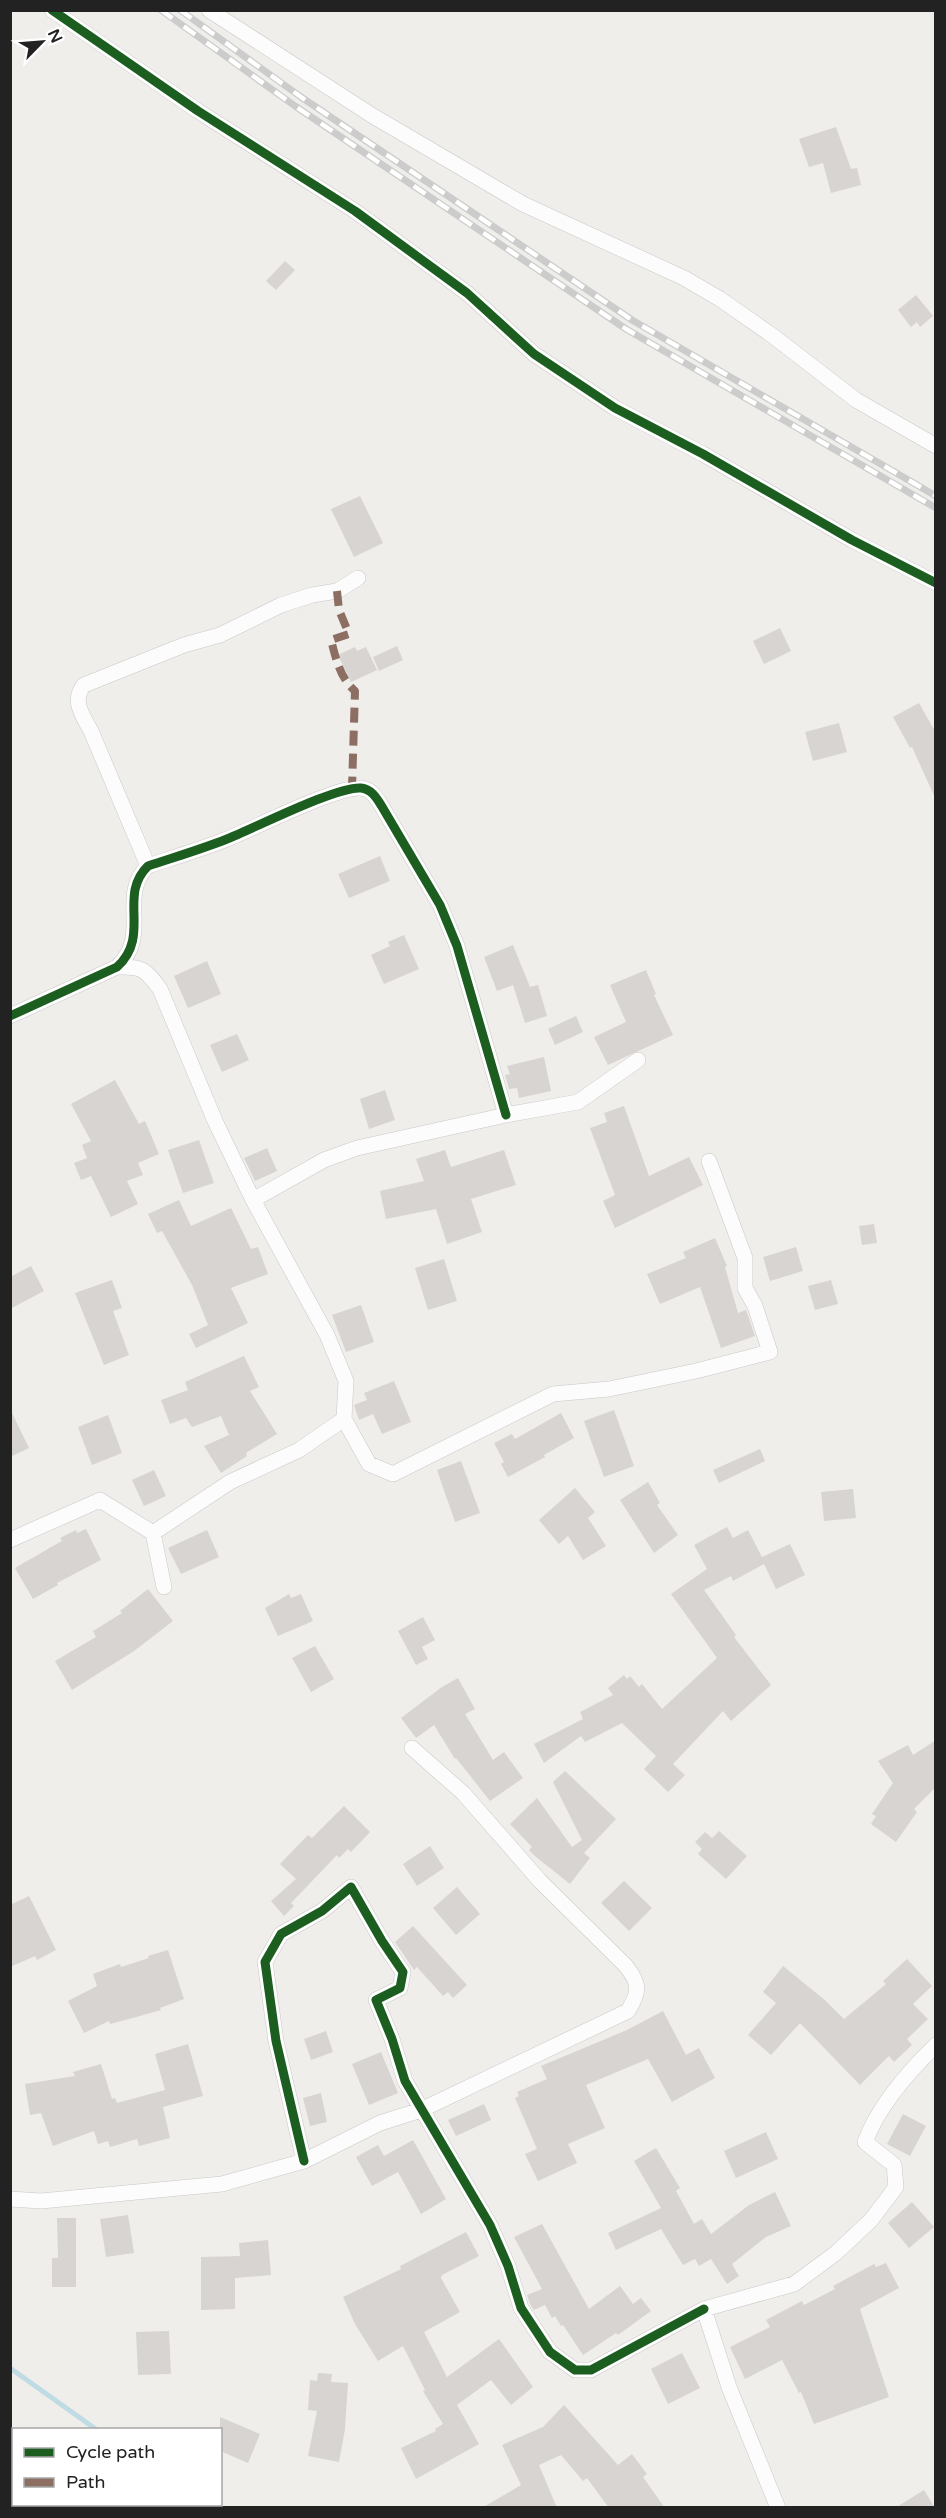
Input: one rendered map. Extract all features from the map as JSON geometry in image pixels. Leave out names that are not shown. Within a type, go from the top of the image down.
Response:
[{"type":"street","points":[[52,10],[198,111],[355,211],[467,293],[534,354],[615,408],[703,454],[852,540],[936,583]]},
{"type":"street","points":[[210,10],[373,116],[523,204],[684,278],[720,299],[773,336],[856,400],[936,447]]},
{"type":"street","points":[[148,866],[91,731],[80,711],[77,700],[78,692],[84,686],[184,645],[220,635],[281,605],[312,595],[337,591],[358,578]]},
{"type":"street","points":[[117,967],[130,951],[136,919],[132,900],[139,875],[148,866],[227,839],[352,788],[364,788],[373,793],[440,905],[456,946],[506,1115]]},
{"type":"street","points":[[10,1016],[117,967],[136,966],[146,971],[160,988],[215,1121],[253,1200],[327,1335],[346,1381],[344,1419],[369,1464],[393,1474],[553,1394],[609,1389],[696,1371],[770,1352],[755,1306],[745,1288],[745,1258],[709,1161]]},
{"type":"street","points":[[253,1200],[324,1160],[357,1148],[506,1115],[578,1102],[638,1060]]},
{"type":"street","points":[[153,1533],[230,1482],[299,1450],[344,1419]]},
{"type":"street","points":[[10,1540],[100,1500],[153,1533],[164,1587]]},
{"type":"street","points":[[10,2199],[41,2201],[222,2184],[304,2161],[381,2123],[421,2110],[628,2011],[637,1996],[636,1979],[626,1966],[540,1881],[463,1792],[412,1748]]},
{"type":"street","points":[[304,2161],[276,2041],[265,1962],[281,1934],[322,1911],[351,1887],[403,1972],[400,1988],[376,2000],[392,2039],[405,2081],[490,2225],[508,2266],[520,2308],[550,2352],[575,2370],[591,2370],[704,2309],[794,2284],[836,2253],[871,2220],[896,2187],[894,2165],[865,2142],[874,2119],[918,2062],[936,2044]]},
{"type":"street","points":[[704,2309],[729,2387],[778,2508]]},
{"type":"building","points":[[836,127],[851,169],[857,168],[861,185],[831,193],[823,163],[809,167],[799,139]]},
{"type":"building","points":[[285,261],[295,270],[276,290],[266,281]]},
{"type":"building","points":[[916,295],[933,316],[920,327],[917,322],[911,327],[898,310]]},
{"type":"building","points":[[360,496],[383,543],[354,557],[331,509]]},
{"type":"building","points":[[780,628],[791,651],[764,664],[753,641]]},
{"type":"building","points":[[397,646],[403,660],[379,671],[373,657]]},
{"type":"building","points":[[355,647],[357,651],[366,647],[377,670],[351,682],[338,655]]},
{"type":"building","points":[[919,703],[936,733],[936,800],[912,747],[910,748],[893,717]]},
{"type":"building","points":[[839,723],[847,752],[813,761],[805,732]]},
{"type":"building","points":[[380,856],[390,881],[349,898],[338,874]]},
{"type":"building","points":[[404,935],[419,969],[384,984],[371,955],[390,946],[388,942]]},
{"type":"building","points":[[513,945],[530,987],[538,985],[547,1016],[525,1023],[513,985],[497,991],[484,957]]},
{"type":"building","points":[[207,961],[221,994],[188,1008],[174,976]]},
{"type":"building","points":[[646,970],[656,994],[654,995],[673,1035],[608,1065],[594,1037],[626,1022],[610,985]]},
{"type":"building","points":[[576,1016],[583,1032],[555,1045],[548,1029]]},
{"type":"building","points":[[237,1034],[249,1060],[222,1072],[210,1045]]},
{"type":"building","points":[[544,1057],[551,1091],[519,1098],[517,1088],[509,1089],[505,1075],[510,1074],[507,1066]]},
{"type":"building","points":[[115,1080],[139,1124],[145,1121],[159,1154],[138,1163],[143,1175],[127,1181],[138,1204],[111,1217],[91,1176],[81,1180],[74,1163],[87,1158],[82,1145],[91,1141],[71,1104]]},
{"type":"building","points":[[385,1090],[395,1120],[369,1129],[360,1099]]},
{"type":"building","points":[[624,1106],[649,1176],[689,1157],[703,1185],[615,1228],[603,1201],[615,1195],[590,1128],[607,1122],[604,1113]]},
{"type":"building","points":[[199,1140],[214,1183],[183,1193],[168,1150]]},
{"type":"building","points":[[267,1148],[277,1171],[255,1181],[244,1158]]},
{"type":"building","points":[[445,1150],[451,1167],[504,1150],[516,1185],[471,1199],[482,1232],[447,1244],[436,1209],[386,1219],[380,1191],[424,1181],[416,1159]]},
{"type":"building","points":[[179,1200],[191,1226],[231,1208],[251,1249],[258,1247],[268,1274],[231,1288],[248,1323],[196,1348],[189,1334],[208,1325],[192,1285],[162,1231],[157,1233],[148,1214]]},
{"type":"building","points":[[874,1224],[877,1243],[862,1245],[859,1226]]},
{"type":"building","points":[[715,1238],[727,1266],[725,1267],[738,1313],[746,1310],[755,1336],[721,1348],[700,1287],[660,1304],[647,1274],[686,1258],[683,1252]]},
{"type":"building","points":[[796,1247],[803,1271],[770,1281],[763,1257]]},
{"type":"building","points":[[444,1259],[457,1301],[428,1310],[415,1268]]},
{"type":"building","points":[[31,1266],[44,1291],[10,1309],[10,1277]]},
{"type":"building","points":[[112,1280],[122,1308],[113,1311],[129,1355],[104,1365],[75,1293]]},
{"type":"building","points":[[831,1280],[838,1304],[815,1310],[808,1286]]},
{"type":"building","points":[[361,1305],[374,1342],[346,1352],[332,1315]]},
{"type":"building","points":[[244,1356],[259,1387],[250,1391],[277,1434],[246,1453],[247,1456],[221,1473],[204,1446],[229,1435],[221,1416],[192,1427],[186,1418],[170,1424],[161,1400],[188,1390],[185,1382]]},
{"type":"building","points":[[394,1381],[411,1422],[382,1434],[373,1414],[359,1420],[354,1405],[367,1400],[364,1393]]},
{"type":"building","points":[[10,1409],[29,1448],[10,1457]]},
{"type":"building","points":[[614,1410],[634,1466],[604,1477],[584,1421]]},
{"type":"building","points":[[561,1413],[574,1438],[508,1477],[501,1464],[504,1462],[494,1443],[512,1434],[515,1439]]},
{"type":"building","points":[[108,1415],[122,1453],[92,1465],[78,1427]]},
{"type":"building","points":[[760,1449],[765,1461],[719,1483],[713,1470]]},
{"type":"building","points":[[461,1461],[480,1513],[455,1522],[437,1470]]},
{"type":"building","points":[[154,1470],[166,1496],[144,1506],[132,1480]]},
{"type":"building","points":[[648,1482],[660,1503],[657,1505],[678,1535],[654,1553],[620,1500]]},
{"type":"building","points":[[575,1488],[595,1512],[588,1518],[606,1546],[583,1560],[568,1536],[559,1544],[539,1520]]},
{"type":"building","points":[[853,1489],[856,1518],[824,1521],[821,1492]]},
{"type":"building","points":[[727,1527],[733,1538],[748,1530],[762,1557],[790,1544],[805,1575],[776,1589],[764,1564],[733,1581],[731,1576],[704,1590],[736,1635],[734,1637],[771,1685],[731,1721],[723,1711],[673,1764],[685,1775],[668,1792],[644,1769],[656,1756],[622,1723],[585,1742],[581,1736],[544,1763],[534,1744],[583,1719],[580,1712],[613,1695],[608,1688],[624,1675],[627,1679],[630,1676],[639,1687],[642,1684],[662,1709],[717,1658],[671,1594],[707,1569],[694,1545]]},
{"type":"building","points":[[86,1529],[101,1560],[57,1583],[58,1585],[33,1599],[15,1568],[62,1541],[60,1538],[76,1530],[77,1533]]},
{"type":"building","points":[[207,1530],[219,1557],[181,1574],[168,1548]]},
{"type":"building","points":[[148,1589],[173,1621],[134,1651],[72,1690],[55,1661],[96,1637],[93,1631],[122,1613],[120,1611]]},
{"type":"building","points":[[289,1594],[291,1598],[301,1594],[313,1621],[278,1636],[265,1608]]},
{"type":"building","points":[[423,1617],[435,1640],[422,1647],[428,1659],[416,1665],[398,1631]]},
{"type":"building","points":[[315,1646],[334,1679],[311,1692],[292,1658]]},
{"type":"building","points":[[458,1678],[475,1709],[465,1714],[493,1760],[504,1752],[523,1778],[490,1801],[455,1759],[434,1725],[416,1738],[401,1718],[442,1687]]},
{"type":"building","points":[[936,1740],[936,1787],[914,1809],[917,1812],[896,1842],[871,1824],[876,1816],[872,1814],[893,1783],[878,1761],[908,1745],[913,1755]]},
{"type":"building","points":[[565,1771],[616,1819],[584,1853],[590,1858],[570,1884],[529,1850],[532,1847],[510,1824],[537,1798],[572,1847],[582,1840],[553,1782]]},
{"type":"building","points":[[344,1806],[370,1832],[351,1852],[348,1849],[339,1858],[337,1855],[291,1903],[294,1906],[284,1916],[271,1901],[296,1879],[280,1864],[308,1835],[312,1838]]},
{"type":"building","points":[[719,1831],[747,1856],[726,1879],[698,1854],[702,1849],[695,1842],[705,1832],[712,1838]]},
{"type":"building","points":[[430,1846],[444,1868],[417,1886],[403,1864]]},
{"type":"building","points":[[624,1881],[652,1908],[629,1931],[601,1903]]},
{"type":"building","points":[[457,1887],[480,1914],[456,1935],[433,1908]]},
{"type":"building","points":[[29,1896],[56,1950],[37,1960],[35,1956],[10,1967],[10,1905]]},
{"type":"building","points":[[413,1926],[467,1985],[453,1998],[448,1992],[443,1996],[417,1967],[414,1970],[395,1942]]},
{"type":"building","points":[[168,1950],[184,1999],[160,2008],[161,2010],[110,2024],[109,2021],[84,2033],[68,2001],[97,1986],[93,1974],[120,1964],[121,1967]]},
{"type":"building","points":[[907,1959],[932,1986],[913,2004],[928,2019],[907,2039],[912,2045],[894,2062],[889,2056],[860,2085],[800,2023],[771,2055],[748,2035],[776,2003],[763,1992],[783,1966],[844,2019],[886,1984],[883,1981]]},
{"type":"building","points":[[663,2011],[686,2055],[699,2048],[715,2078],[672,2102],[648,2059],[586,2085],[605,2128],[568,2144],[577,2163],[538,2181],[525,2154],[537,2149],[515,2098],[519,2096],[517,2092],[547,2079],[541,2066],[627,2030]]},
{"type":"building","points":[[326,2031],[333,2052],[311,2060],[304,2039]]},
{"type":"building","points":[[188,2044],[203,2096],[163,2107],[170,2138],[139,2146],[137,2139],[110,2147],[108,2141],[98,2144],[94,2131],[53,2146],[41,2113],[30,2115],[25,2084],[75,2076],[73,2072],[101,2064],[112,2099],[115,2098],[117,2103],[165,2090],[155,2054]]},
{"type":"building","points":[[381,2052],[398,2093],[369,2105],[352,2064]]},
{"type":"building","points":[[321,2093],[327,2122],[310,2126],[303,2098]]},
{"type":"building","points":[[484,2104],[491,2120],[456,2136],[448,2120]]},
{"type":"building","points":[[903,2114],[926,2126],[910,2156],[887,2144]]},
{"type":"building","points":[[766,2132],[778,2159],[736,2178],[724,2151]]},
{"type":"building","points":[[413,2140],[446,2199],[421,2214],[398,2172],[372,2186],[356,2157],[378,2145],[384,2156]]},
{"type":"building","points":[[656,2148],[680,2188],[676,2191],[694,2224],[702,2219],[711,2234],[749,2205],[775,2192],[791,2226],[766,2237],[732,2264],[739,2276],[727,2284],[711,2259],[699,2266],[695,2259],[683,2265],[661,2229],[616,2250],[608,2233],[661,2208],[634,2161]]},
{"type":"building","points":[[912,2202],[934,2227],[909,2248],[888,2223]]},
{"type":"building","points":[[128,2215],[134,2253],[106,2257],[100,2219]]},
{"type":"building","points":[[57,2218],[76,2218],[76,2287],[52,2287],[52,2258],[58,2258]]},
{"type":"building","points":[[542,2224],[589,2309],[620,2286],[633,2304],[641,2298],[651,2311],[618,2335],[616,2333],[583,2355],[563,2325],[561,2326],[555,2316],[552,2318],[545,2305],[534,2310],[527,2295],[542,2289],[514,2237]]},
{"type":"building","points":[[466,2232],[479,2256],[442,2275],[441,2278],[460,2312],[424,2332],[447,2377],[499,2339],[533,2387],[511,2405],[491,2380],[457,2405],[479,2444],[416,2479],[401,2448],[436,2431],[435,2429],[443,2424],[423,2391],[425,2390],[403,2346],[378,2361],[355,2324],[343,2297],[401,2269],[400,2266]]},
{"type":"building","points":[[268,2240],[271,2275],[235,2278],[235,2309],[201,2310],[201,2257],[240,2256],[239,2243]]},
{"type":"building","points":[[886,2263],[899,2288],[860,2309],[889,2397],[814,2424],[801,2392],[799,2393],[782,2360],[745,2379],[730,2347],[770,2327],[766,2320],[802,2301],[804,2305],[835,2289],[833,2286],[874,2264],[876,2267]]},
{"type":"building","points":[[169,2331],[171,2374],[138,2375],[136,2332]]},
{"type":"building","points":[[682,2353],[700,2388],[668,2404],[651,2369]]},
{"type":"building","points":[[318,2373],[332,2374],[331,2382],[348,2383],[345,2429],[339,2462],[308,2456],[317,2411],[308,2410],[310,2380],[317,2381]]},
{"type":"building","points":[[564,2405],[618,2465],[632,2454],[647,2474],[643,2477],[665,2508],[609,2508],[587,2478],[583,2481],[561,2455],[539,2465],[557,2508],[482,2508],[521,2485],[502,2445],[543,2427]]},
{"type":"building","points":[[220,2417],[260,2434],[248,2463],[222,2452],[222,2428],[220,2428]]},
{"type":"building","points":[[924,2490],[935,2508],[895,2508]]},
{"type":"waterway","points":[[10,2368],[94,2428]]},
{"type":"railway","points":[[161,10],[295,106],[626,329],[936,508]]},
{"type":"railway","points":[[180,10],[301,97],[632,320],[936,496]]},
{"type":"marked path","points":[[337,591],[339,610],[349,634],[331,640],[342,674],[355,691],[352,788]]},
{"type":"cycle path","points":[[52,10],[198,111],[355,211],[467,293],[534,354],[615,408],[703,454],[852,540],[936,583]]},
{"type":"cycle path","points":[[10,1016],[117,967],[127,955],[132,942],[135,890],[139,878],[148,866],[227,839],[334,794],[361,788],[368,790],[379,802],[440,905],[457,946],[506,1115]]},
{"type":"cycle path","points":[[304,2161],[276,2041],[265,1962],[281,1934],[322,1911],[351,1887],[403,1972],[400,1988],[376,2000],[392,2039],[405,2081],[490,2225],[508,2266],[521,2308],[550,2352],[575,2370],[591,2370],[704,2309]]}]
